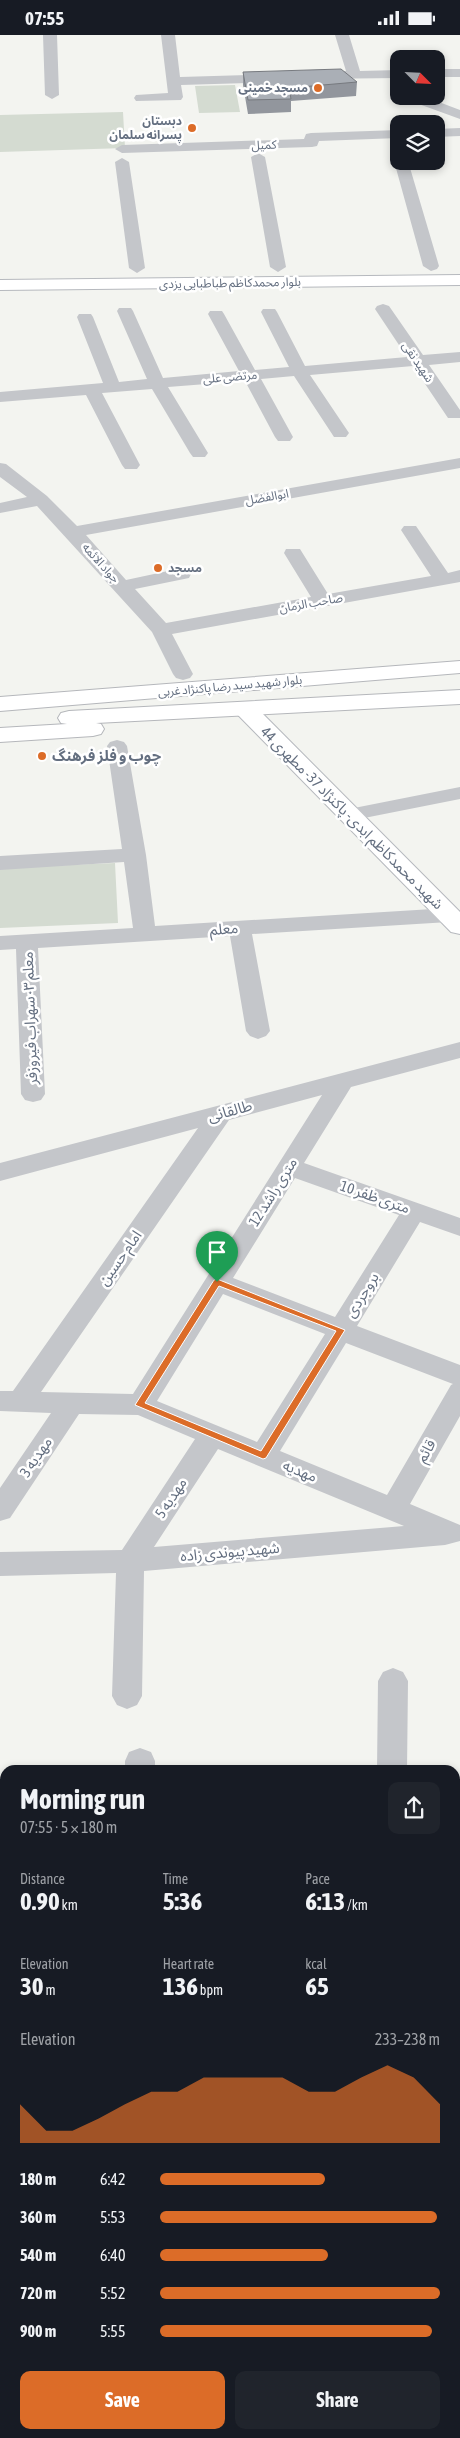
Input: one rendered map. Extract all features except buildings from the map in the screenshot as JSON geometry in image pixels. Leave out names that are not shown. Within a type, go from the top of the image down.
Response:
[{"type":"main road","name":"بلوار محمدکاظم طباطبایی یزدی","points":[[0,269],[460,266]]},
{"type":"main road","name":"بلوار محمدکاظم طباطبایی یزدی","points":[[0,285],[460,280]]},
{"type":"main road","name":"بلوار شهید سید رضا پاکنژاد غربی","points":[[0,704],[222,688],[460,667]]},
{"type":"main road","points":[[0,688],[183,674],[267,673],[309,679]]},
{"type":"main road","points":[[0,721],[460,697]]},
{"type":"main road","points":[[0,735],[182,723],[244,709]]},
{"type":"main road","name":"شهید محمدکاظم ابدی- پاکنژاد 37- مطهری 44","points":[[244,709],[454,920]]},
{"type":"street","points":[[50,35],[52,95]]},
{"type":"street","points":[[141,98],[176,97],[168,35]]},
{"type":"street","points":[[342,35],[354,75]]},
{"type":"street","points":[[174,81],[390,74]]},
{"type":"street","points":[[354,75],[390,89]]},
{"type":"street","points":[[434,105],[460,115]]},
{"type":"street","points":[[445,133],[460,132]]},
{"type":"street","name":"کمیل","points":[[136,268],[122,156],[312,143],[311,137],[390,134]]},
{"type":"street","points":[[258,157],[278,267]]},
{"type":"street","points":[[404,170],[431,266]]},
{"type":"street","name":"شهید نقی","points":[[383,309],[454,414]]},
{"type":"street","points":[[125,311],[157,383],[199,453]]},
{"type":"street","points":[[269,312],[299,371],[340,433]]},
{"type":"street","points":[[216,314],[284,437]]},
{"type":"street","points":[[85,317],[113,387]]},
{"type":"street","name":"مرتضی علی","points":[[0,397],[460,357]]},
{"type":"street","points":[[91,389],[131,465]]},
{"type":"street","name":"ابوالفضل","points":[[73,532],[460,463]]},
{"type":"street","name":"جواد الائمه","points":[[0,468],[41,500],[73,532],[161,629],[183,674]]},
{"type":"street","points":[[0,508],[41,500]]},
{"type":"street","points":[[410,530],[452,578]]},
{"type":"street","points":[[294,553],[323,601]]},
{"type":"street","points":[[122,587],[182,574]]},
{"type":"street","name":"صاحب الزمان","points":[[161,629],[452,578]]},
{"type":"street","points":[[117,746],[135,855],[145,934]]},
{"type":"street","points":[[349,815],[460,793]]},
{"type":"street","points":[[0,863],[135,855]]},
{"type":"street","name":"معلم","points":[[0,943],[240,927],[454,920]]},
{"type":"street","points":[[240,927],[258,1031]]},
{"type":"street","name":"معلم ۳- سهراب فیروزفر","points":[[27,942],[33,1094]]},
{"type":"street","name":"طالقانی","points":[[0,1171],[460,1050]]},
{"type":"street","name":"12 متری راشد","points":[[140,1405],[343,1081]]},
{"type":"street","name":"امام حسین","points":[[10,1401],[221,1113]]},
{"type":"street","name":"10 متری ظفر","points":[[289,1167],[460,1227]]},
{"type":"street","name":"بروجردی","points":[[263,1456],[414,1211]]},
{"type":"street","points":[[217,1282],[460,1375]]},
{"type":"street","name":"قائم","points":[[393,1509],[460,1392]]},
{"type":"street","name":"مهدیه","points":[[10,1401],[140,1405],[393,1509],[455,1532]]},
{"type":"street","name":"مهدیه 3","points":[[0,1510],[72,1403]]},
{"type":"street","name":"مهدیه 5","points":[[130,1561],[212,1435]]},
{"type":"street","name":"شهید پیوندی زاده","points":[[0,1564],[130,1561],[455,1532]]},
{"type":"street","points":[[127,1696],[130,1561]]},
{"type":"street","points":[[392,1765],[393,1681]]},
{"type":"shaded area","points":[[235,85],[240,112],[199,113],[195,86]]},
{"type":"shaded area","points":[[123,112],[125,148],[0,152],[0,115]]},
{"type":"shaded area","points":[[115,863],[118,923],[0,928],[0,868]]},
{"type":"place","name":"مسجد خمینی","points":[[318,88]]},
{"type":"place","name":"دبستان پسرانه سلمان","points":[[192,128]]},
{"type":"place","name":"مسجد","points":[[158,568]]},
{"type":"place","name":"چوب و فلز فرهنگ","points":[[42,756]]},
{"type":"route","points":[[217,1282],[341,1330],[263,1456],[140,1405],[217,1282]]}]
